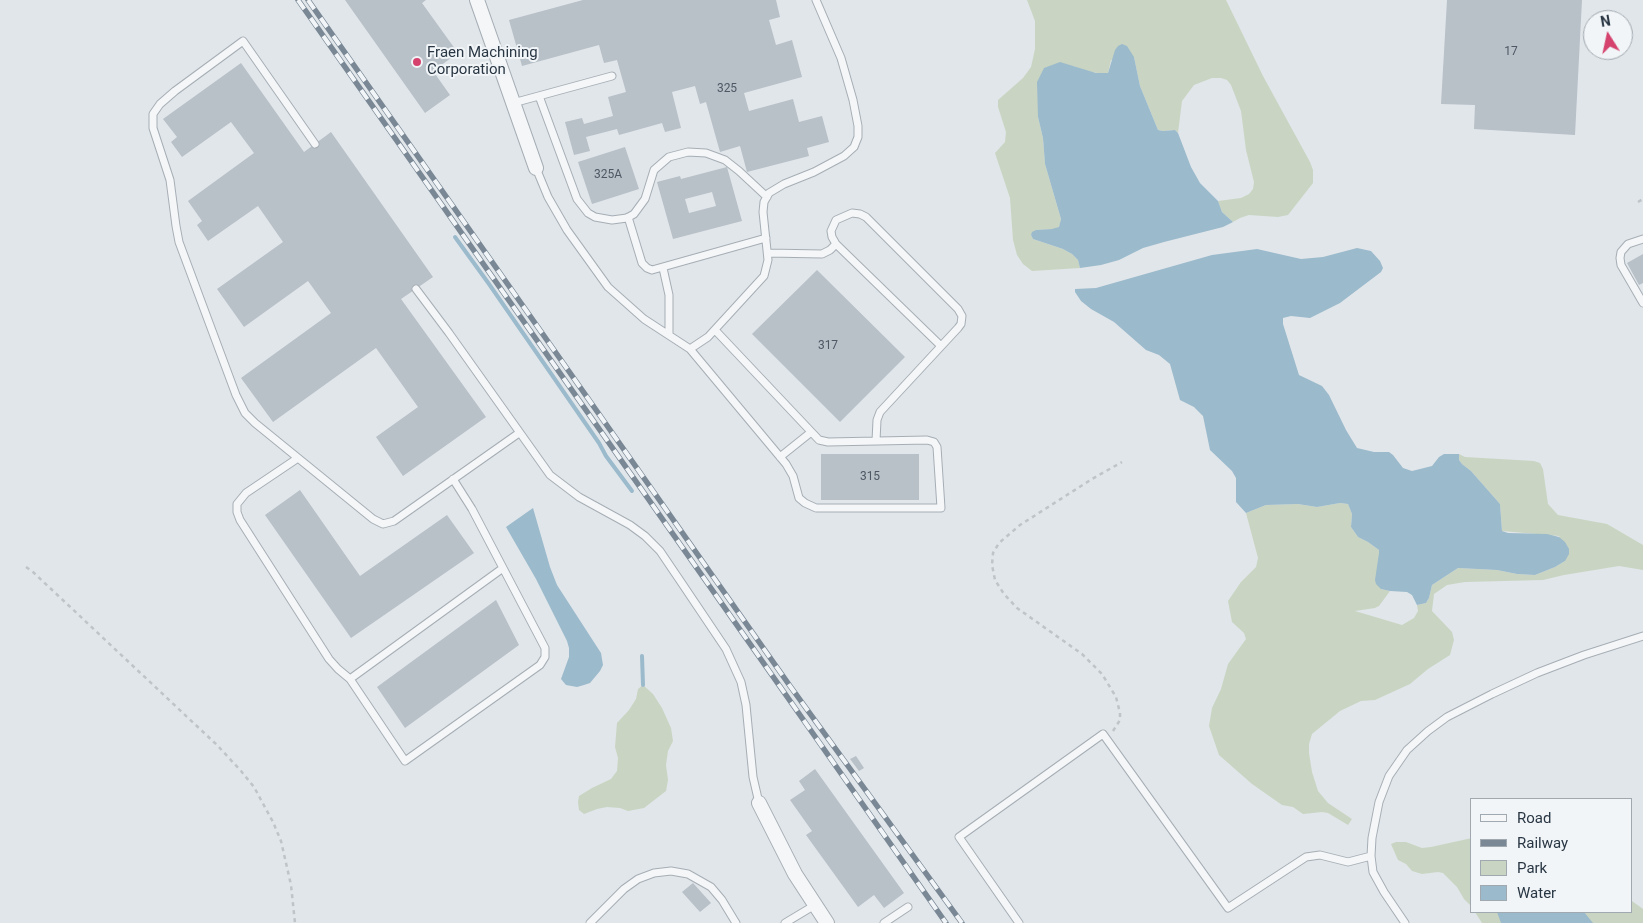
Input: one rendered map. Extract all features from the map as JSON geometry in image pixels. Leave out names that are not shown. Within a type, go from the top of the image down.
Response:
[{"type":"street","points":[[478,0],[536,168]]},
{"type":"street","points":[[759,803],[787,862],[827,923]]},
{"type":"lane","points":[[690,349],[702,342],[715,330],[764,276],[768,265],[763,212],[767,197],[776,188],[814,172],[844,156],[854,147],[858,136],[853,100],[841,58],[816,0]]},
{"type":"lane","points":[[315,144],[243,41],[170,94],[155,109],[152,118],[153,128],[170,180],[179,242],[239,401],[246,413],[255,424],[373,519],[384,524],[394,521],[519,433]]},
{"type":"lane","points":[[513,103],[612,76]]},
{"type":"lane","points":[[539,96],[574,192],[581,206],[588,213],[605,220],[621,220],[628,217],[640,207],[645,199],[654,170],[669,158],[688,152],[706,153],[725,160],[767,197]]},
{"type":"lane","points":[[536,168],[548,197],[567,230],[608,287],[634,312],[690,349],[780,457],[792,476],[800,498],[804,503],[816,508],[941,508],[937,447],[934,442],[927,440],[825,442],[819,440],[715,330]]},
{"type":"lane","points":[[876,441],[877,420],[880,412],[960,326],[962,318],[960,311],[868,218],[855,213],[836,220],[831,231],[836,244],[941,346]]},
{"type":"lane","points":[[628,217],[642,263],[652,270],[766,238]]},
{"type":"lane","points":[[1643,239],[1628,244],[1622,250],[1620,258],[1621,265],[1643,303]]},
{"type":"lane","points":[[768,253],[822,254],[828,252],[836,244]]},
{"type":"lane","points":[[663,268],[669,295],[669,334]]},
{"type":"lane","points":[[416,289],[543,466],[559,483],[579,497],[630,525],[650,540],[726,649],[736,667],[745,696],[753,777],[759,803]]},
{"type":"lane","points":[[780,457],[810,432]]},
{"type":"lane","points":[[298,458],[246,493],[237,504],[236,512],[329,659],[350,678],[405,761],[540,665],[545,657],[545,648],[472,509],[453,479]]},
{"type":"lane","points":[[350,678],[503,568]]},
{"type":"lane","points":[[1405,923],[1373,872],[1371,856],[1374,822],[1379,802],[1386,783],[1407,750],[1428,731],[1448,717],[1537,673],[1584,655],[1643,636]]},
{"type":"lane","points":[[1019,923],[959,837],[1103,734],[1228,908],[1306,857],[1320,855],[1348,862],[1371,856]]},
{"type":"lane","points":[[590,923],[624,889],[638,879],[654,873],[671,871],[688,874],[711,887],[722,900],[736,923]]},
{"type":"lane","points":[[785,923],[815,905]]},
{"type":"lane","points":[[884,923],[908,906]]},
{"type":"path","points":[[1638,202],[1643,199]]},
{"type":"path","points":[[1106,738],[1116,728],[1120,720],[1120,713],[1116,697],[1102,674],[1082,654],[1018,608],[1004,594],[995,580],[992,565],[993,553],[999,543],[1020,525],[1122,462]]},
{"type":"path","points":[[26,567],[198,726],[242,771],[254,787],[274,822],[281,841],[289,876],[295,923]]},
{"type":"green space","points":[[1027,0],[1226,0],[1263,76],[1310,162],[1313,170],[1313,183],[1288,215],[1278,217],[1249,215],[1233,222],[1222,212],[1218,201],[1241,198],[1249,194],[1253,189],[1254,182],[1246,150],[1241,111],[1231,85],[1227,80],[1212,78],[1194,85],[1182,101],[1178,133],[1175,130],[1158,130],[1140,86],[1134,57],[1111,60],[1108,73],[1103,74],[1073,66],[1038,117],[1043,138],[1045,164],[1061,219],[1060,224],[1056,229],[1036,230],[1031,235],[1033,239],[1072,254],[1078,260],[1080,268],[1032,271],[1023,264],[1017,255],[1013,240],[1010,198],[995,153],[1005,142],[1006,132],[998,107],[998,100],[1023,78],[1031,67],[1035,49],[1035,21]]},
{"type":"green space","points":[[1459,454],[1465,457],[1534,461],[1540,463],[1543,469],[1548,504],[1558,515],[1607,524],[1643,545],[1643,570],[1619,566],[1543,580],[1465,582],[1447,585],[1434,594],[1432,611],[1452,632],[1454,640],[1450,655],[1428,669],[1410,684],[1375,700],[1361,701],[1340,711],[1312,734],[1309,753],[1318,791],[1328,803],[1352,819],[1348,825],[1328,813],[1303,814],[1293,807],[1282,805],[1252,784],[1219,755],[1209,726],[1212,708],[1221,689],[1228,664],[1246,639],[1244,633],[1232,622],[1228,601],[1241,582],[1256,567],[1258,558],[1246,513],[1266,505],[1298,504],[1317,507],[1340,503],[1348,504],[1352,514],[1351,527],[1358,537],[1379,550],[1381,589],[1390,591],[1379,606],[1355,611],[1402,625],[1414,618],[1418,611],[1417,605],[1426,603],[1432,585],[1458,568],[1497,570],[1535,575],[1565,561],[1559,536],[1502,531],[1500,504],[1471,471],[1462,464],[1459,460]]},
{"type":"green space","points":[[643,685],[653,694],[671,728],[673,741],[668,751],[666,765],[668,780],[666,791],[644,808],[628,811],[607,807],[584,814],[579,810],[579,796],[611,779],[617,771],[618,758],[615,747],[617,723],[629,710],[636,699],[638,689]]},
{"type":"green space","points":[[1470,838],[1470,905],[1457,887],[1443,873],[1422,874],[1412,871],[1406,864],[1398,860],[1391,844],[1406,842],[1422,848]]},
{"type":"green space","points":[[1633,902],[1643,909],[1643,923],[1482,923],[1476,913],[1633,913]]},
{"type":"water","points":[[1122,44],[1127,46],[1134,57],[1140,86],[1158,130],[1175,130],[1178,133],[1191,167],[1200,183],[1218,201],[1222,212],[1233,222],[1223,227],[1143,248],[1119,260],[1080,268],[1078,260],[1072,254],[1033,239],[1031,235],[1036,230],[1059,227],[1061,219],[1045,164],[1043,138],[1038,117],[1037,82],[1044,68],[1060,62],[1096,73],[1108,73],[1115,50]]},
{"type":"water","points":[[1357,248],[1371,251],[1380,261],[1383,268],[1381,272],[1340,303],[1310,318],[1291,316],[1283,318],[1283,324],[1299,375],[1322,386],[1329,395],[1357,448],[1374,452],[1389,452],[1403,468],[1412,471],[1432,466],[1444,454],[1459,454],[1459,460],[1462,464],[1471,471],[1500,504],[1502,531],[1508,533],[1547,534],[1559,537],[1569,549],[1569,554],[1565,561],[1535,575],[1497,570],[1458,568],[1432,585],[1426,603],[1417,605],[1412,595],[1407,592],[1381,589],[1375,580],[1379,550],[1358,537],[1351,527],[1352,514],[1348,504],[1340,503],[1317,507],[1298,504],[1266,505],[1246,513],[1236,502],[1236,478],[1232,471],[1210,450],[1203,416],[1194,407],[1180,400],[1170,364],[1159,355],[1146,350],[1114,322],[1091,309],[1081,301],[1075,292],[1075,289],[1096,288],[1212,255],[1257,249],[1301,259],[1323,257]]},
{"type":"water","points":[[533,508],[557,585],[601,653],[603,665],[600,671],[590,683],[577,687],[566,685],[561,679],[569,657],[567,641],[536,579],[506,527]]},
{"type":"water","points":[[1497,913],[1585,913],[1593,923],[1501,923]]},
{"type":"building","name":"Fraen Machining Corporation","points":[[345,0],[426,0],[422,3],[458,53],[433,71],[450,95],[425,113]]},
{"type":"building","points":[[583,0],[776,0],[780,17],[769,20],[776,45],[792,40],[802,77],[744,93],[749,111],[793,99],[799,122],[822,116],[829,142],[807,148],[809,156],[747,172],[740,146],[720,152],[706,102],[700,104],[695,86],[672,92],[681,128],[665,132],[662,123],[619,135],[617,129],[586,137],[590,151],[574,155],[565,122],[582,118],[584,124],[613,116],[608,97],[626,92],[617,60],[604,63],[599,45],[522,66],[509,20]]},
{"type":"building","points":[[1447,0],[1582,0],[1575,135],[1474,129],[1475,105],[1441,104]]},
{"type":"building","points":[[241,63],[304,152],[331,132],[433,277],[401,299],[486,417],[403,476],[376,437],[418,407],[376,348],[273,422],[241,378],[331,313],[308,281],[244,327],[217,289],[283,242],[258,206],[208,241],[197,225],[202,221],[188,201],[254,153],[231,122],[182,157],[171,142],[177,137],[163,119]]},
{"type":"building","points":[[625,147],[639,189],[592,204],[578,162]]},
{"type":"building","points":[[727,167],[742,221],[673,239],[657,182],[680,176],[681,179]],"holes":[[[712,192],[716,206],[689,213],[685,199]]]},
{"type":"building","points":[[1643,254],[1643,283],[1639,285],[1627,263]]},
{"type":"building","points":[[817,270],[905,357],[840,422],[752,334]]},
{"type":"building","points":[[821,454],[919,454],[919,500],[821,500]]},
{"type":"building","points":[[300,490],[360,576],[447,515],[474,553],[351,638],[265,515]]},
{"type":"building","points":[[496,600],[519,645],[405,728],[377,687]]},
{"type":"building","points":[[856,756],[864,768],[859,771],[850,759]]},
{"type":"building","points":[[815,769],[904,893],[884,908],[874,895],[858,907],[806,835],[812,831],[790,800],[805,790],[799,781]]},
{"type":"building","points":[[693,883],[711,903],[700,912],[682,892]]},
{"type":"waterway","points":[[455,237],[632,491]]},
{"type":"waterway","points":[[642,656],[643,685]]},
{"type":"railway","points":[[298,0],[946,923]]},
{"type":"railway","points":[[308,0],[790,686],[962,923]]},
{"type":"place","name":"Fraen Machining Corporation","points":[[417,62]]}]
